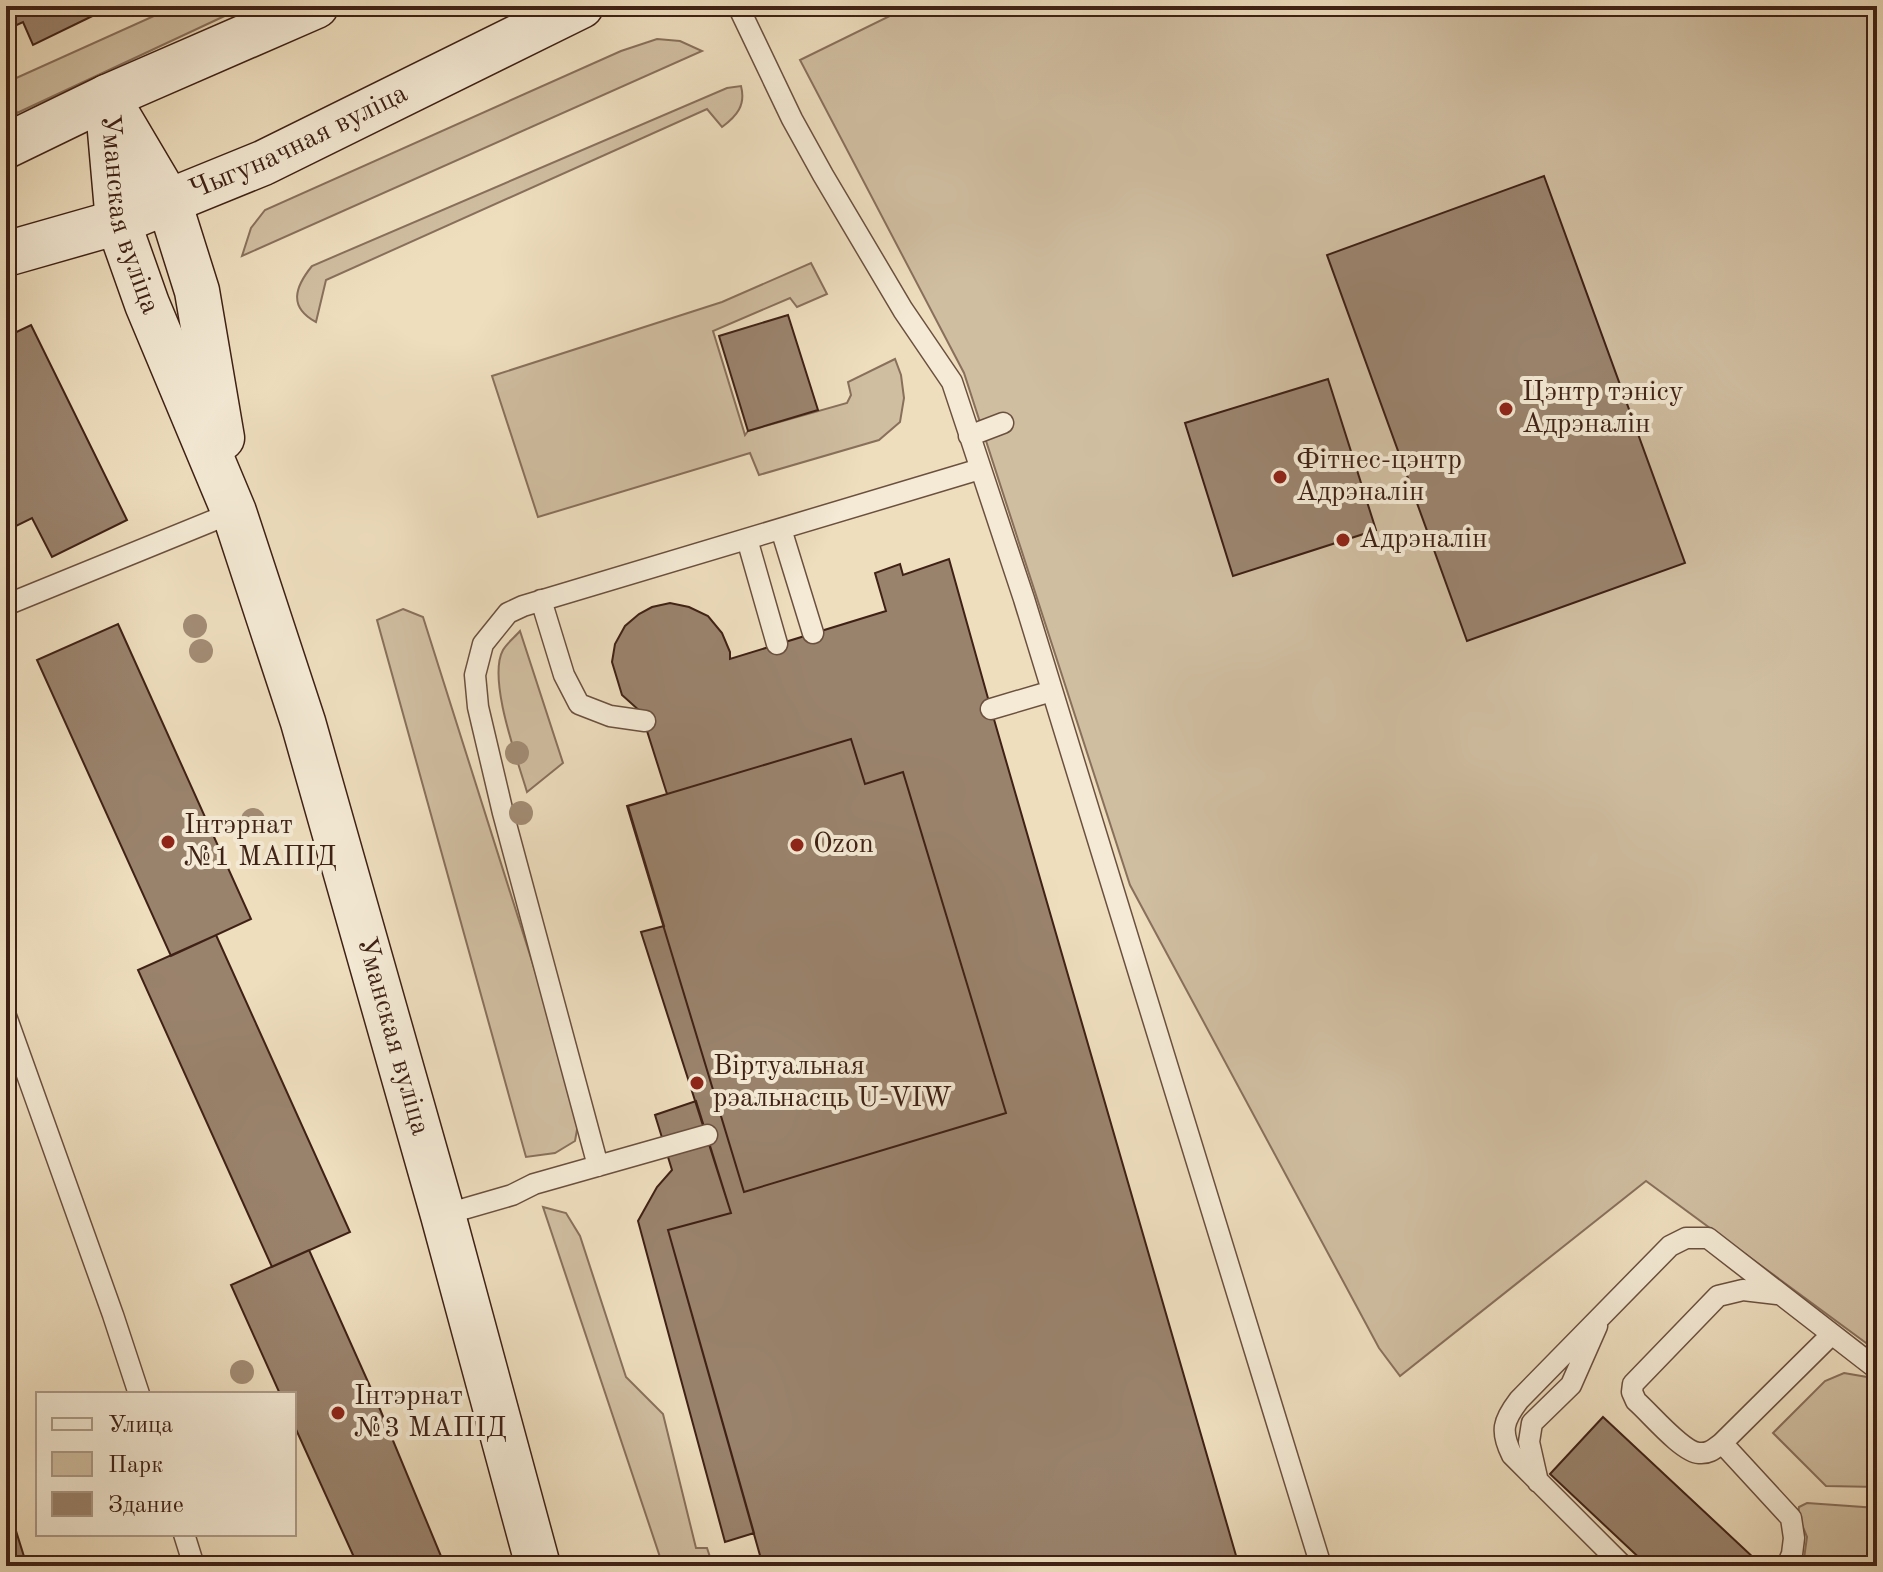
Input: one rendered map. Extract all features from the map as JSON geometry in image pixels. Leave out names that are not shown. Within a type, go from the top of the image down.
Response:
[{"type":"main road","points":[[6,146],[107,97],[316,6]]},
{"type":"main road","name":"Чыгуначная вуліца","points":[[6,254],[118,222],[263,163],[581,6]]},
{"type":"main road","name":"Уманская вуліца","points":[[107,97],[169,202],[197,291],[234,512]]},
{"type":"main road","name":"Уманская вуліца","points":[[107,97],[118,222],[147,304],[234,512],[303,722],[443,1215],[538,1566]]},
{"type":"lane","points":[[738,6],[798,130],[903,310],[952,382],[1052,691],[1321,1566]]},
{"type":"lane","points":[[969,436],[1003,423]]},
{"type":"lane","points":[[598,1166],[503,813],[478,707],[475,675],[483,644],[508,613],[541,600],[980,469]]},
{"type":"lane","points":[[6,605],[234,512]]},
{"type":"lane","points":[[781,529],[813,633]]},
{"type":"lane","points":[[747,539],[777,644]]},
{"type":"lane","points":[[541,600],[564,675],[579,704],[610,716],[645,721]]},
{"type":"lane","points":[[991,709],[1052,691]]},
{"type":"lane","points":[[6,1016],[138,1392]]},
{"type":"lane","points":[[443,1215],[512,1195],[534,1184],[707,1135]]},
{"type":"lane","points":[[1623,1566],[1538,1484],[1529,1442],[1532,1423],[1571,1385],[1602,1315],[1670,1246],[1686,1238],[1708,1238],[1877,1369]]},
{"type":"lane","points":[[1777,1294],[1743,1290],[1718,1296],[1633,1384],[1636,1401],[1687,1449],[1698,1453],[1711,1452],[1831,1335]]},
{"type":"lane","points":[[1722,1443],[1791,1518],[1794,1538],[1787,1566]]},
{"type":"lane","points":[[185,1536],[194,1566]]},
{"type":"green space","points":[[176,6],[246,6],[17,113],[12,97],[14,79]]},
{"type":"green space","points":[[910,6],[1877,6],[1877,1351],[1646,1181],[1400,1376],[1379,1348],[1130,885],[964,373],[800,60]]},
{"type":"green space","points":[[657,39],[680,41],[702,51],[242,256],[251,228],[265,210],[621,51]]},
{"type":"green space","points":[[741,86],[739,110],[722,127],[707,109],[326,280],[316,322],[301,310],[298,289],[312,266],[727,88]]},
{"type":"green space","points":[[811,263],[827,294],[797,307],[790,298],[713,331],[745,435],[748,431],[847,403],[851,395],[848,382],[895,359],[904,398],[900,422],[879,440],[759,475],[750,453],[538,517],[492,376],[722,302]]},
{"type":"green space","points":[[403,609],[423,617],[580,1113],[575,1141],[555,1153],[526,1157],[377,620]]},
{"type":"green space","points":[[520,631],[563,763],[527,792],[501,700],[499,680],[503,650]]},
{"type":"green space","points":[[543,1207],[566,1213],[580,1236],[626,1377],[663,1414],[696,1548],[707,1548],[713,1566],[663,1566]]},
{"type":"green space","points":[[1844,1373],[1867,1377],[1877,1384],[1877,1487],[1826,1486],[1773,1433],[1825,1381]]},
{"type":"green space","points":[[1807,1503],[1877,1508],[1877,1566],[1803,1566],[1807,1537],[1798,1515],[1799,1507]]},
{"type":"building","points":[[6,6],[113,6],[33,45],[23,22],[6,30]]},
{"type":"building","name":"Цэнтр тэнісу Адрэналін","points":[[1544,176],[1685,563],[1467,641],[1327,255]]},
{"type":"building","points":[[788,315],[818,410],[748,431],[719,336]]},
{"type":"building","points":[[31,325],[127,520],[52,557],[32,518],[6,531],[6,337]]},
{"type":"building","name":"Фітнес-цэнтр Адрэналін","points":[[1328,379],[1376,530],[1233,576],[1185,423]]},
{"type":"building","points":[[949,559],[1239,1566],[763,1566],[668,1230],[731,1213],[641,932],[664,926],[628,806],[667,794],[641,712],[622,695],[612,662],[615,644],[625,626],[639,614],[670,603],[708,616],[722,633],[730,659],[886,611],[875,573],[900,564],[903,575]]},
{"type":"building","name":"Інтэрнат №1 МАПІД","points":[[118,624],[251,919],[171,956],[37,660]]},
{"type":"building","points":[[851,739],[865,784],[903,772],[1006,1113],[744,1192],[627,806]]},
{"type":"building","points":[[216,935],[350,1232],[272,1267],[138,970]]},
{"type":"building","points":[[696,1101],[731,1213],[668,1230],[754,1533],[725,1542],[638,1221],[657,1187],[672,1170],[655,1115]]},
{"type":"building","name":"Інтэрнат №3 МАПІД","points":[[309,1250],[443,1561],[430,1566],[358,1566],[296,1429],[296,1392],[279,1392],[231,1285]]},
{"type":"building","points":[[1603,1417],[1756,1560],[1750,1566],[1648,1566],[1550,1474]]},
{"type":"building","points":[[6,1499],[27,1566],[6,1566]]},
{"type":"place","name":"Цэнтр тэнісу Адрэналін","points":[[1506,409]]},
{"type":"place","name":"Фітнес-цэнтр Адрэналін","points":[[1280,477]]},
{"type":"place","name":"Адрэналін","points":[[1343,540]]},
{"type":"place","name":"Інтэрнат №1 МАПІД","points":[[168,842]]},
{"type":"place","name":"Ozon","points":[[797,845]]},
{"type":"place","name":"Віртуальная рэальнасць U-VIW","points":[[697,1083]]},
{"type":"place","name":"Інтэрнат №3 МАПІД","points":[[338,1413]]}]
